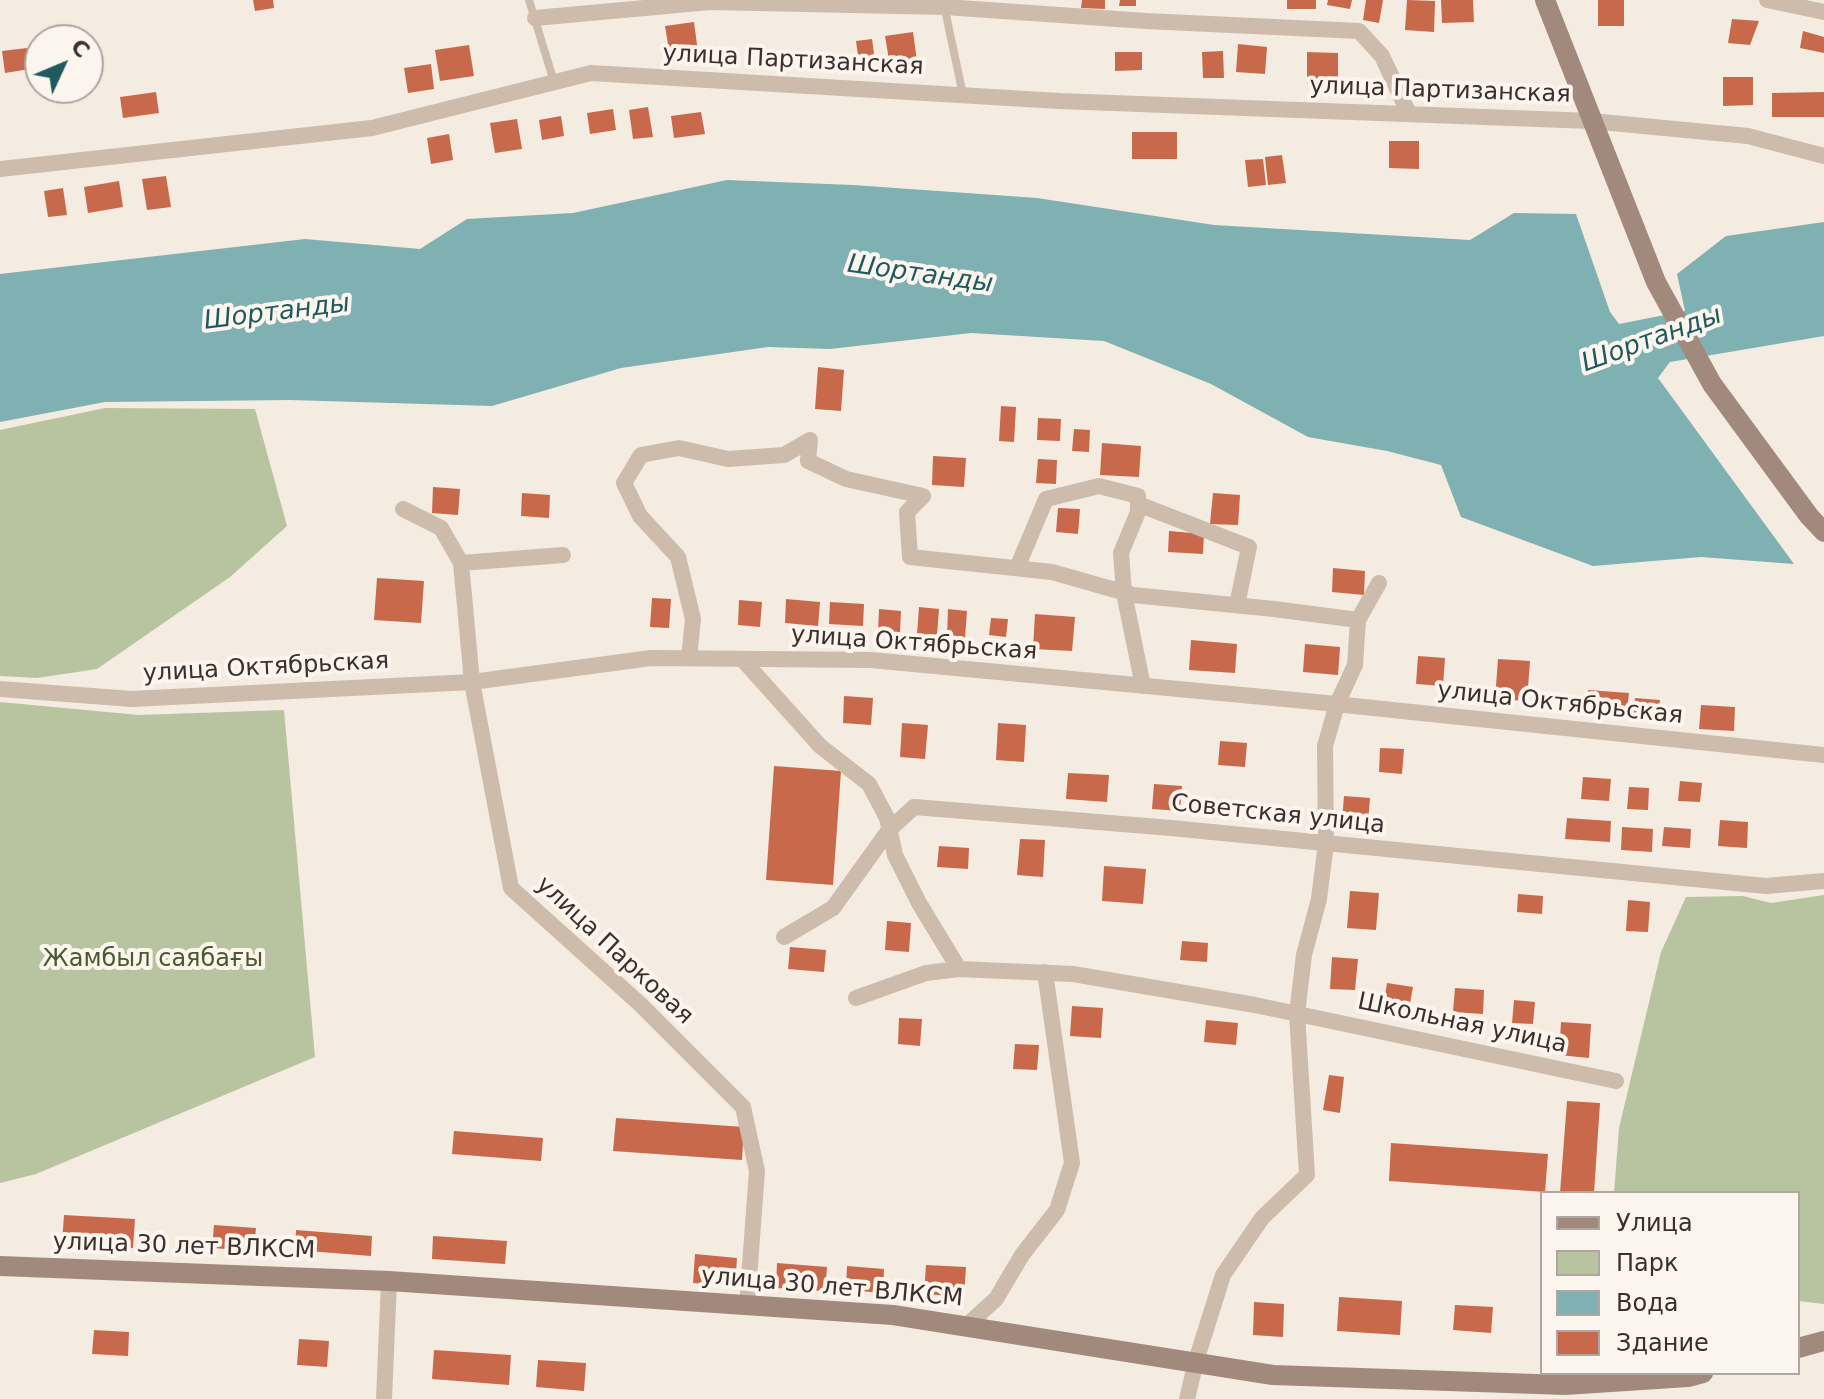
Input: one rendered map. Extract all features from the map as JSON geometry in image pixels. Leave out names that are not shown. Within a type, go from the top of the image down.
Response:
[{"type":"street","points":[[1545,0],[1656,282],[1712,384],[1824,532]]},
{"type":"street","points":[[1767,0],[1824,12]]},
{"type":"street","points":[[535,18],[710,2],[944,3],[1146,21],[1359,31],[1382,56],[1409,114]]},
{"type":"street","name":"улица Партизанская","points":[[0,169],[372,128],[591,73],[963,95],[1591,121],[1748,136],[1824,156]]},
{"type":"street","points":[[689,658],[693,619],[678,557],[640,516],[624,483],[641,455],[679,448],[728,459],[784,455],[810,440],[808,461],[846,479],[923,496],[907,512],[910,557],[1052,572],[1124,593],[1358,620]]},
{"type":"street","points":[[1017,568],[1046,499],[1099,486],[1138,496],[1138,512],[1121,553],[1124,593],[1143,686]]},
{"type":"street","points":[[1138,504],[1249,547],[1237,605]]},
{"type":"street","name":"улица Парковая","points":[[403,509],[441,528],[461,563],[472,682],[511,888],[641,1005],[743,1107],[757,1171],[747,1305]]},
{"type":"street","points":[[461,563],[563,555]]},
{"type":"street","points":[[1187,1399],[1223,1275],[1262,1218],[1307,1175],[1297,1014],[1304,955],[1319,899],[1326,843],[1325,746],[1337,704],[1355,665],[1358,620],[1379,583]]},
{"type":"street","name":"улица Октябрьская","points":[[0,689],[132,699],[472,682],[651,658],[871,660],[1337,704],[1824,755]]},
{"type":"street","points":[[742,659],[820,746],[869,784],[887,818],[895,855],[919,903],[959,969]]},
{"type":"street","name":"Советская улица","points":[[784,937],[833,908],[889,830],[914,807],[1766,886],[1824,881]]},
{"type":"street","name":"Школьная улица","points":[[856,998],[926,973],[959,969],[1073,974],[1297,1014],[1616,1081]]},
{"type":"street","points":[[966,1326],[996,1299],[1022,1255],[1057,1210],[1072,1163],[1045,972]]},
{"type":"street","name":"улица 30 лет ВЛКСМ","points":[[0,1266],[389,1281],[893,1315],[1273,1375],[1564,1392],[1696,1375]]},
{"type":"street","points":[[384,1399],[389,1281]]},
{"type":"street","points":[[1800,1347],[1824,1341]]},
{"type":"lane","points":[[529,0],[554,82]]},
{"type":"lane","points":[[944,3],[963,95]]},
{"type":"green space","points":[[105,408],[255,409],[287,526],[230,577],[97,669],[37,678],[0,676],[0,430]]},
{"type":"green space","name":"Жамбыл саябағы","points":[[0,702],[139,715],[284,710],[315,1057],[36,1174],[0,1183]]},
{"type":"green space","points":[[1824,895],[1824,1304],[1800,1301],[1800,1191],[1614,1191],[1619,1128],[1661,952],[1686,897],[1743,896],[1771,903]]},
{"type":"water","name":"Шортанды","points":[[727,180],[1037,198],[1214,225],[1470,240],[1514,213],[1576,214],[1610,312],[1619,324],[1685,311],[1677,274],[1726,236],[1824,222],[1824,336],[1670,362],[1658,378],[1794,564],[1701,557],[1593,566],[1461,517],[1441,465],[1387,451],[1308,437],[1211,384],[1104,341],[971,333],[830,349],[768,347],[621,368],[492,406],[290,400],[105,402],[0,422],[0,274],[305,239],[420,249],[467,219],[573,213]]},
{"type":"building","points":[[253,0],[273,0],[274,8],[255,11]]},
{"type":"building","points":[[1082,0],[1105,0],[1105,9],[1081,8]]},
{"type":"building","points":[[1120,0],[1136,0],[1136,6],[1119,6]]},
{"type":"building","points":[[1287,0],[1316,0],[1316,9],[1287,9]]},
{"type":"building","points":[[1328,0],[1352,0],[1350,9],[1327,5]]},
{"type":"building","points":[[1366,0],[1383,0],[1379,23],[1363,20]]},
{"type":"building","points":[[1407,0],[1435,1],[1434,32],[1405,30]]},
{"type":"building","points":[[1441,0],[1473,0],[1474,22],[1442,23]]},
{"type":"building","points":[[1598,0],[1624,0],[1624,26],[1598,26]]},
{"type":"building","points":[[1732,19],[1759,21],[1750,45],[1728,43]]},
{"type":"building","points":[[694,22],[698,52],[670,56],[665,26]]},
{"type":"building","points":[[1803,31],[1824,37],[1824,53],[1800,48]]},
{"type":"building","points":[[913,32],[918,68],[891,72],[885,36]]},
{"type":"building","points":[[872,39],[875,61],[859,63],[856,41]]},
{"type":"building","points":[[1238,44],[1267,47],[1265,74],[1236,72]]},
{"type":"building","points":[[469,45],[474,76],[440,81],[435,50]]},
{"type":"building","points":[[24,48],[24,70],[5,73],[2,51]]},
{"type":"building","points":[[1223,51],[1224,78],[1203,78],[1202,52]]},
{"type":"building","points":[[1115,52],[1142,52],[1142,70],[1115,71]]},
{"type":"building","points":[[1307,52],[1338,53],[1338,84],[1307,84]]},
{"type":"building","points":[[431,64],[434,89],[408,93],[404,68]]},
{"type":"building","points":[[1723,77],[1753,77],[1753,105],[1723,106]]},
{"type":"building","points":[[156,92],[159,113],[123,118],[120,97]]},
{"type":"building","points":[[1824,92],[1824,117],[1772,117],[1772,93]]},
{"type":"building","points":[[648,107],[653,137],[633,139],[629,110]]},
{"type":"building","points":[[613,109],[616,130],[590,134],[587,113]]},
{"type":"building","points":[[701,112],[705,134],[674,138],[671,116]]},
{"type":"building","points":[[561,116],[564,136],[542,140],[539,120]]},
{"type":"building","points":[[517,119],[522,149],[495,153],[490,123]]},
{"type":"building","points":[[1132,132],[1177,132],[1177,159],[1132,159]]},
{"type":"building","points":[[449,134],[453,160],[431,164],[427,138]]},
{"type":"building","points":[[1389,141],[1419,141],[1419,169],[1389,168]]},
{"type":"building","points":[[1282,155],[1286,183],[1268,185],[1265,157]]},
{"type":"building","points":[[1263,159],[1266,185],[1248,187],[1245,160]]},
{"type":"building","points":[[166,176],[171,207],[147,210],[142,179]]},
{"type":"building","points":[[119,181],[123,207],[88,213],[84,187]]},
{"type":"building","points":[[63,188],[67,215],[48,217],[44,191]]},
{"type":"building","points":[[818,367],[844,370],[841,411],[815,409]]},
{"type":"building","points":[[1001,406],[1016,407],[1014,442],[999,441]]},
{"type":"building","points":[[1038,418],[1061,419],[1060,441],[1037,440]]},
{"type":"building","points":[[1074,429],[1090,430],[1089,452],[1072,451]]},
{"type":"building","points":[[1102,443],[1141,446],[1139,477],[1100,475]]},
{"type":"building","points":[[933,456],[966,458],[964,487],[932,485]]},
{"type":"building","points":[[1038,459],[1057,460],[1056,484],[1036,483]]},
{"type":"building","points":[[433,487],[460,489],[458,515],[432,513]]},
{"type":"building","points":[[522,493],[550,495],[549,518],[521,516]]},
{"type":"building","points":[[1213,493],[1240,495],[1238,525],[1210,524]]},
{"type":"building","points":[[1058,508],[1080,509],[1078,534],[1056,532]]},
{"type":"building","points":[[1169,531],[1204,534],[1203,554],[1168,552]]},
{"type":"building","points":[[1333,568],[1365,571],[1364,595],[1332,592]]},
{"type":"building","points":[[377,578],[424,581],[421,623],[374,620]]},
{"type":"building","points":[[652,598],[671,599],[669,628],[650,627]]},
{"type":"building","points":[[786,599],[820,602],[818,626],[785,623]]},
{"type":"building","points":[[739,600],[762,602],[760,627],[738,625]]},
{"type":"building","points":[[830,602],[864,604],[863,626],[829,624]]},
{"type":"building","points":[[919,607],[939,609],[937,635],[917,634]]},
{"type":"building","points":[[879,609],[901,611],[900,633],[878,632]]},
{"type":"building","points":[[948,609],[967,611],[965,638],[947,637]]},
{"type":"building","points":[[1035,614],[1075,617],[1072,651],[1033,649]]},
{"type":"building","points":[[991,618],[1008,619],[1006,637],[989,635]]},
{"type":"building","points":[[1191,640],[1237,644],[1235,673],[1189,670]]},
{"type":"building","points":[[1305,644],[1340,647],[1338,675],[1303,672]]},
{"type":"building","points":[[1418,656],[1445,658],[1443,686],[1416,684]]},
{"type":"building","points":[[1498,659],[1530,661],[1527,701],[1495,699]]},
{"type":"building","points":[[1588,690],[1629,693],[1627,710],[1587,707]]},
{"type":"building","points":[[844,696],[873,698],[871,725],[843,723]]},
{"type":"building","points":[[1635,698],[1660,700],[1658,720],[1633,718]]},
{"type":"building","points":[[1701,705],[1735,707],[1734,731],[1699,729]]},
{"type":"building","points":[[902,723],[928,725],[925,759],[900,757]]},
{"type":"building","points":[[998,723],[1026,725],[1024,762],[996,760]]},
{"type":"building","points":[[1220,741],[1247,743],[1245,767],[1218,765]]},
{"type":"building","points":[[1380,748],[1404,749],[1402,774],[1379,772]]},
{"type":"building","points":[[774,766],[841,771],[833,885],[766,880]]},
{"type":"building","points":[[1068,773],[1109,775],[1107,802],[1066,799]]},
{"type":"building","points":[[1583,777],[1611,779],[1609,801],[1581,799]]},
{"type":"building","points":[[1680,781],[1702,783],[1700,802],[1678,801]]},
{"type":"building","points":[[1154,784],[1182,786],[1180,811],[1152,809]]},
{"type":"building","points":[[1629,787],[1649,788],[1648,810],[1627,809]]},
{"type":"building","points":[[1344,796],[1370,798],[1368,822],[1342,821]]},
{"type":"building","points":[[1567,818],[1611,821],[1610,842],[1565,839]]},
{"type":"building","points":[[1720,820],[1748,822],[1747,848],[1718,846]]},
{"type":"building","points":[[1622,827],[1653,829],[1652,852],[1621,850]]},
{"type":"building","points":[[1664,827],[1691,829],[1690,848],[1662,846]]},
{"type":"building","points":[[1020,839],[1045,840],[1043,877],[1017,875]]},
{"type":"building","points":[[939,846],[969,848],[968,869],[937,867]]},
{"type":"building","points":[[1104,866],[1146,869],[1143,904],[1102,901]]},
{"type":"building","points":[[1350,891],[1379,893],[1376,930],[1347,928]]},
{"type":"building","points":[[1518,894],[1543,896],[1542,914],[1517,912]]},
{"type":"building","points":[[1628,900],[1650,902],[1648,932],[1626,931]]},
{"type":"building","points":[[887,921],[911,923],[909,952],[885,950]]},
{"type":"building","points":[[1182,941],[1208,943],[1207,962],[1180,960]]},
{"type":"building","points":[[790,947],[826,950],[824,972],[788,969]]},
{"type":"building","points":[[1332,957],[1358,959],[1355,990],[1330,989]]},
{"type":"building","points":[[1387,983],[1413,987],[1408,1014],[1383,1007]]},
{"type":"building","points":[[1455,988],[1484,990],[1483,1014],[1453,1012]]},
{"type":"building","points":[[1514,1000],[1535,1002],[1533,1024],[1512,1023]]},
{"type":"building","points":[[1072,1006],[1103,1008],[1101,1038],[1070,1036]]},
{"type":"building","points":[[899,1018],[922,1019],[920,1046],[898,1044]]},
{"type":"building","points":[[1206,1020],[1238,1023],[1236,1045],[1204,1042]]},
{"type":"building","points":[[1561,1022],[1591,1024],[1589,1058],[1559,1055]]},
{"type":"building","points":[[1015,1044],[1039,1045],[1037,1070],[1013,1069]]},
{"type":"building","points":[[1329,1075],[1344,1077],[1340,1113],[1323,1110]]},
{"type":"building","points":[[1567,1101],[1600,1103],[1594,1191],[1560,1191]]},
{"type":"building","points":[[616,1118],[744,1127],[742,1160],[613,1151]]},
{"type":"building","points":[[454,1131],[543,1138],[541,1161],[452,1154]]},
{"type":"building","points":[[1391,1143],[1548,1154],[1545,1191],[1389,1181]]},
{"type":"building","points":[[64,1215],[135,1219],[133,1248],[62,1243]]},
{"type":"building","points":[[214,1225],[256,1228],[254,1251],[212,1248]]},
{"type":"building","points":[[296,1230],[372,1236],[371,1256],[295,1250]]},
{"type":"building","points":[[433,1236],[507,1241],[505,1264],[432,1259]]},
{"type":"building","points":[[695,1254],[737,1258],[735,1286],[693,1283]]},
{"type":"building","points":[[777,1263],[827,1267],[825,1291],[776,1288]]},
{"type":"building","points":[[926,1265],[966,1267],[964,1297],[924,1294]]},
{"type":"building","points":[[847,1266],[884,1269],[883,1293],[846,1290]]},
{"type":"building","points":[[1339,1297],[1402,1301],[1400,1335],[1337,1331]]},
{"type":"building","points":[[1254,1302],[1284,1304],[1283,1337],[1253,1335]]},
{"type":"building","points":[[1455,1305],[1493,1307],[1491,1333],[1453,1330]]},
{"type":"building","points":[[94,1330],[129,1332],[128,1356],[92,1354]]},
{"type":"building","points":[[299,1339],[329,1341],[327,1367],[297,1365]]},
{"type":"building","points":[[434,1350],[511,1355],[509,1385],[432,1379]]},
{"type":"building","points":[[538,1360],[586,1363],[584,1391],[536,1387]]}]
